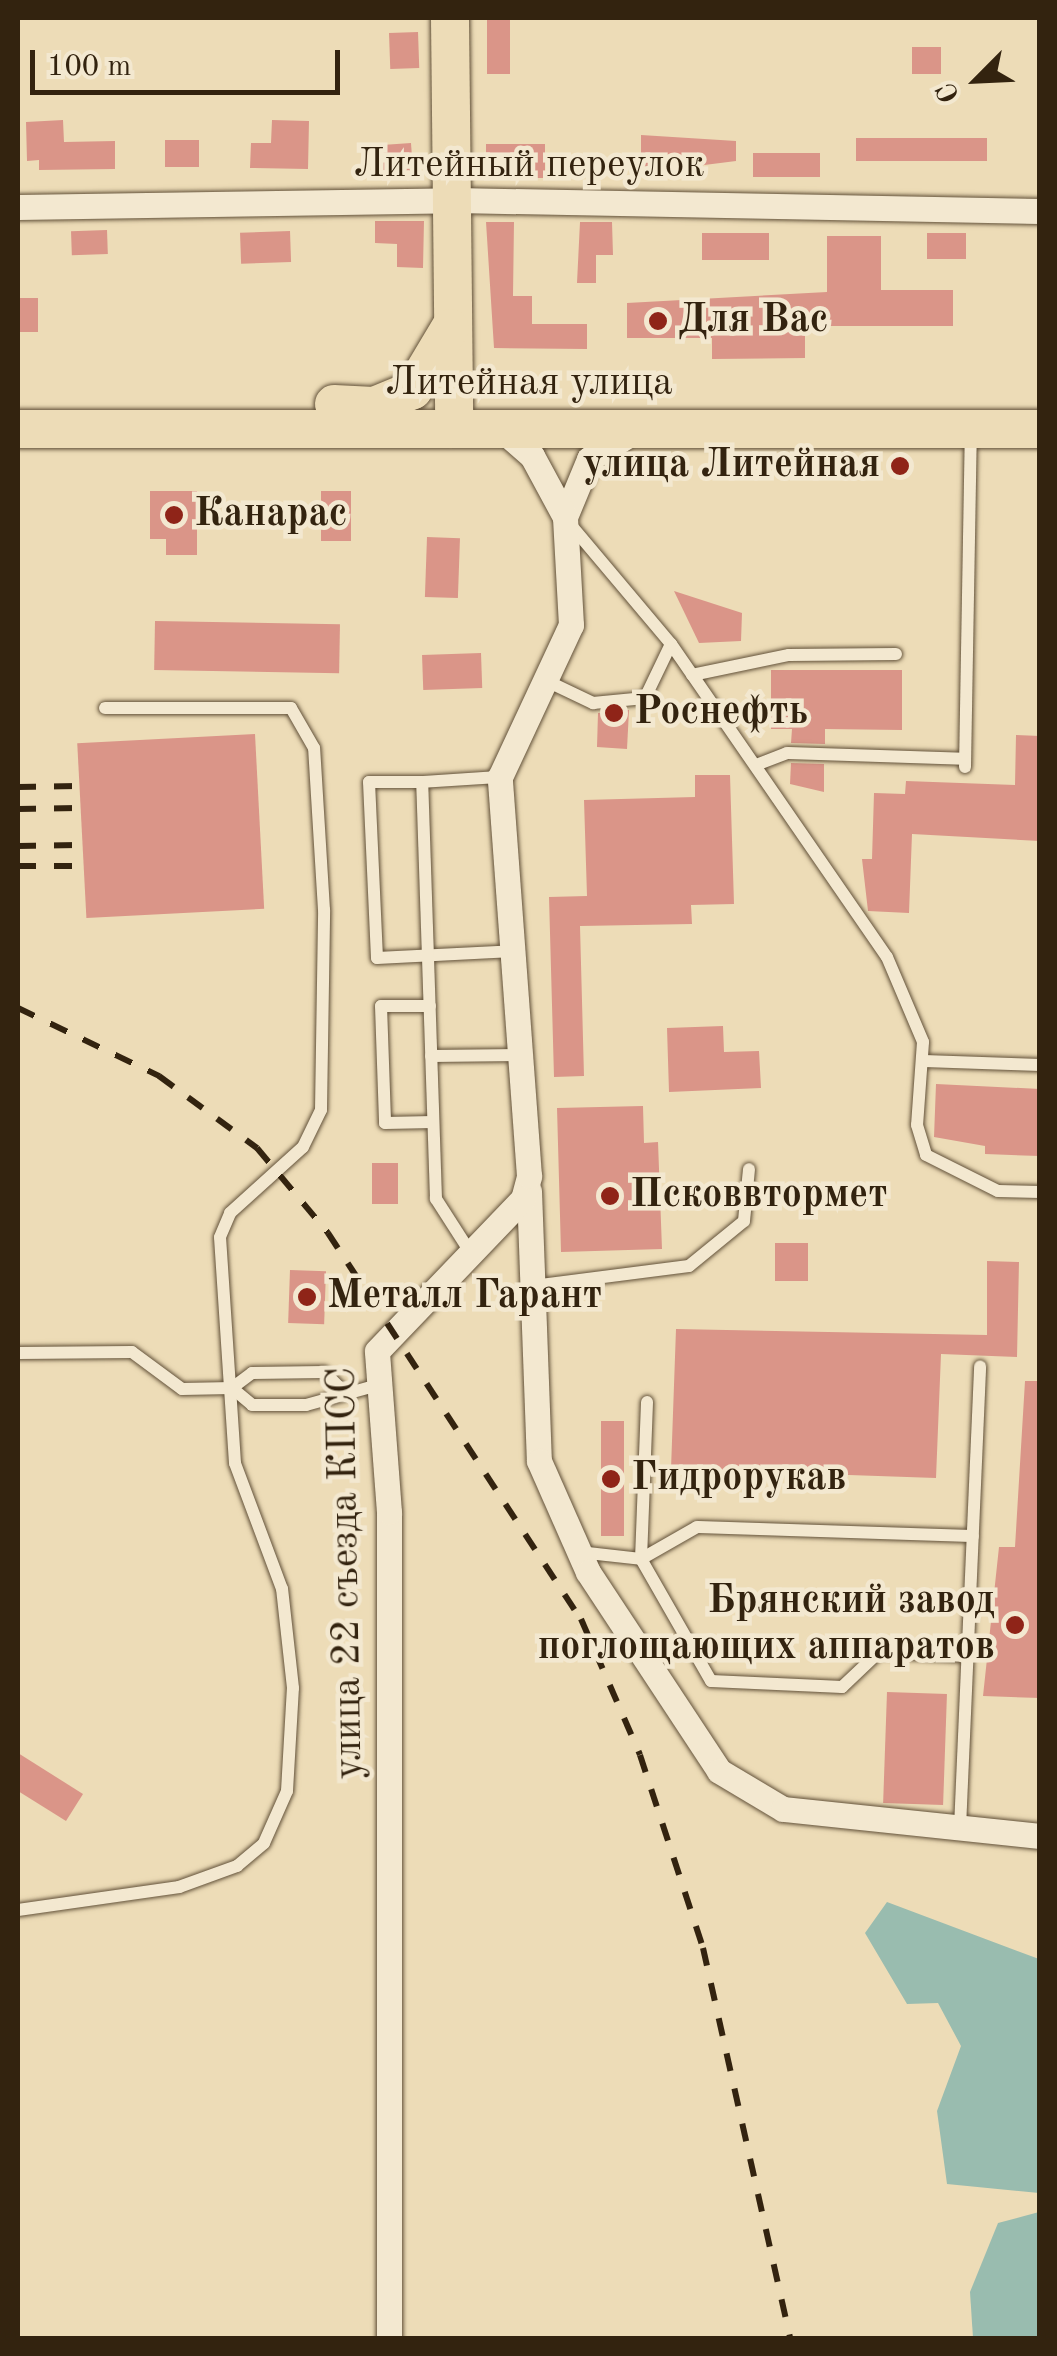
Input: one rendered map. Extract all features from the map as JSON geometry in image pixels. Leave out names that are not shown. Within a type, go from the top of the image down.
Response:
[{"type":"main road","points":[[450,18],[454,428]]},
{"type":"main road","points":[[300,428],[332,404],[374,406],[414,390],[454,322]]},
{"type":"main road","name":"Литейная улица","points":[[18,429],[1040,428]]},
{"type":"street","name":"Литейный переулок","points":[[18,207],[454,200],[1040,211]]},
{"type":"street","points":[[501,429],[532,456],[564,517],[572,625],[552,683],[514,734],[500,777],[529,1176],[539,1462],[576,1552],[740,1790],[783,1809],[1040,1836]]},
{"type":"street","points":[[564,517],[589,459],[637,430]]},
{"type":"street","name":"улица 22 съезда КПСС","points":[[390,2338],[390,1512],[374,1386],[390,1328],[517,1211],[529,1176]]},
{"type":"lane","points":[[756,765],[788,753],[965,763],[970,428]]},
{"type":"lane","points":[[564,517],[671,644],[887,957],[924,1062],[918,1125],[926,1155],[986,1187],[1040,1192]]},
{"type":"lane","points":[[552,683],[593,703],[645,698],[671,644]]},
{"type":"lane","points":[[692,675],[789,656],[896,654]]},
{"type":"lane","points":[[18,1910],[179,1887],[237,1866],[264,1843],[286,1791],[293,1688],[282,1589],[235,1462],[220,1237],[230,1214],[303,1148],[321,1110],[314,748],[290,708],[106,708]]},
{"type":"lane","points":[[500,777],[369,782],[377,958],[512,951]]},
{"type":"lane","points":[[422,782],[436,1199],[472,1254]]},
{"type":"lane","points":[[430,1006],[381,1006],[385,1123],[433,1122]]},
{"type":"lane","points":[[431,1056],[520,1055]]},
{"type":"lane","points":[[924,1062],[1040,1065]]},
{"type":"lane","points":[[534,1286],[689,1266],[744,1220],[749,1169]]},
{"type":"lane","points":[[18,1353],[132,1352],[182,1389],[232,1388],[252,1373],[324,1372],[340,1388]]},
{"type":"lane","points":[[960,1828],[980,1366]]},
{"type":"lane","points":[[232,1388],[252,1405],[320,1405],[340,1388],[374,1386]]},
{"type":"lane","points":[[647,1402],[641,1559],[712,1681],[842,1687],[879,1652],[967,1656]]},
{"type":"lane","points":[[576,1552],[641,1559],[697,1528],[972,1536]]},
{"type":"shaded area","points":[[887,1902],[1039,1959],[1039,2193],[947,2184],[937,2111],[961,2046],[938,2003],[907,2004],[865,1933]]},
{"type":"shaded area","points":[[1039,2212],[1039,2338],[973,2338],[970,2292],[998,2223]]},
{"type":"building","points":[[487,18],[510,18],[510,74],[487,74]]},
{"type":"building","points":[[418,32],[419,68],[390,69],[389,33]]},
{"type":"building","points":[[912,47],[941,47],[941,74],[912,74]]},
{"type":"building","points":[[63,120],[64,142],[115,141],[115,169],[39,170],[39,160],[27,161],[26,122]]},
{"type":"building","points":[[272,120],[309,121],[308,169],[250,168],[251,143],[271,143]]},
{"type":"building","points":[[641,135],[736,141],[736,161],[641,173]]},
{"type":"building","points":[[856,138],[987,138],[987,161],[856,161]]},
{"type":"building","points":[[165,140],[199,140],[199,167],[165,167]]},
{"type":"building","points":[[411,143],[413,171],[377,173],[375,146]]},
{"type":"building","points":[[486,144],[545,144],[545,178],[486,178]]},
{"type":"building","points":[[753,153],[820,153],[820,177],[753,177]]},
{"type":"building","points":[[375,221],[424,221],[423,268],[397,267],[397,244],[375,243]]},
{"type":"building","points":[[486,222],[514,222],[513,296],[532,296],[532,324],[587,324],[587,349],[494,348]]},
{"type":"building","points":[[580,222],[612,222],[613,255],[596,255],[596,283],[577,283]]},
{"type":"building","points":[[107,230],[108,254],[72,255],[71,231]]},
{"type":"building","points":[[290,231],[291,262],[241,264],[240,233]]},
{"type":"building","points":[[702,233],[769,233],[769,260],[702,260]]},
{"type":"building","points":[[927,233],[966,233],[966,259],[927,259]]},
{"type":"building","points":[[827,236],[881,236],[881,290],[953,290],[953,326],[805,326],[805,358],[712,359],[712,338],[627,338],[627,303],[827,292]]},
{"type":"building","points":[[18,298],[38,298],[38,332],[18,332]]},
{"type":"building","name":"Канарас","points":[[150,491],[197,491],[197,555],[166,555],[166,539],[150,539]]},
{"type":"building","points":[[321,491],[351,491],[351,541],[321,541]]},
{"type":"building","points":[[427,537],[460,538],[458,598],[425,597]]},
{"type":"building","points":[[674,591],[742,613],[741,641],[699,643]]},
{"type":"building","points":[[155,621],[340,624],[339,673],[154,670]]},
{"type":"building","points":[[481,653],[482,688],[423,690],[422,655]]},
{"type":"building","points":[[771,670],[902,670],[902,730],[825,729],[825,744],[791,743],[792,729],[771,729]]},
{"type":"building","points":[[629,710],[627,749],[597,747],[598,713]]},
{"type":"building","points":[[255,734],[264,909],[86,918],[77,743]]},
{"type":"building","points":[[1016,735],[1040,736],[1040,841],[912,834],[909,913],[868,911],[862,859],[872,859],[874,793],[905,794],[906,781],[1015,785]]},
{"type":"building","points":[[791,763],[824,764],[824,792],[790,784]]},
{"type":"building","points":[[695,775],[730,775],[734,904],[691,905],[692,924],[580,926],[584,1076],[554,1077],[549,897],[587,896],[584,800],[695,797]]},
{"type":"building","points":[[723,1026],[724,1052],[759,1051],[761,1088],[669,1092],[667,1028]]},
{"type":"building","points":[[936,1084],[1040,1089],[1040,1156],[985,1154],[985,1146],[934,1137]]},
{"type":"building","name":"Псковвтормет","points":[[643,1106],[644,1143],[658,1142],[662,1249],[561,1252],[557,1108]]},
{"type":"building","points":[[372,1163],[398,1163],[398,1204],[372,1204]]},
{"type":"building","points":[[775,1243],[808,1243],[808,1281],[775,1281]]},
{"type":"building","points":[[987,1261],[1019,1262],[1017,1357],[941,1354],[936,1478],[671,1469],[676,1329],[987,1335]]},
{"type":"building","name":"Металл Гарант","points":[[290,1270],[326,1271],[324,1324],[288,1323]]},
{"type":"building","points":[[1025,1381],[1040,1381],[1040,1698],[983,1696],[999,1547],[1015,1547]]},
{"type":"building","name":"Гидрорукав","points":[[601,1421],[624,1421],[624,1536],[601,1536]]},
{"type":"building","points":[[887,1692],[947,1694],[943,1805],[883,1803]]},
{"type":"building","points":[[18,1753],[83,1794],[66,1821],[18,1791]]},
{"type":"railway","points":[[18,787],[78,786]]},
{"type":"railway","points":[[18,809],[78,808]]},
{"type":"railway","points":[[18,846],[78,845]]},
{"type":"railway","points":[[18,866],[77,866]]},
{"type":"railway","points":[[18,1008],[159,1076],[257,1148],[328,1233],[581,1619],[640,1755],[703,1948],[790,2338]]},
{"type":"place","name":"Для Вас","points":[[658,321]]},
{"type":"place","name":"улица Литейная","points":[[900,466]]},
{"type":"place","name":"Канарас","points":[[174,515]]},
{"type":"place","name":"Роснефть","points":[[614,713]]},
{"type":"place","name":"Псковвтормет","points":[[610,1196]]},
{"type":"place","name":"Металл Гарант","points":[[307,1297]]},
{"type":"place","name":"Гидрорукав","points":[[611,1479]]},
{"type":"place","name":"Брянский завод поглощающих аппаратов","points":[[1015,1625]]}]
